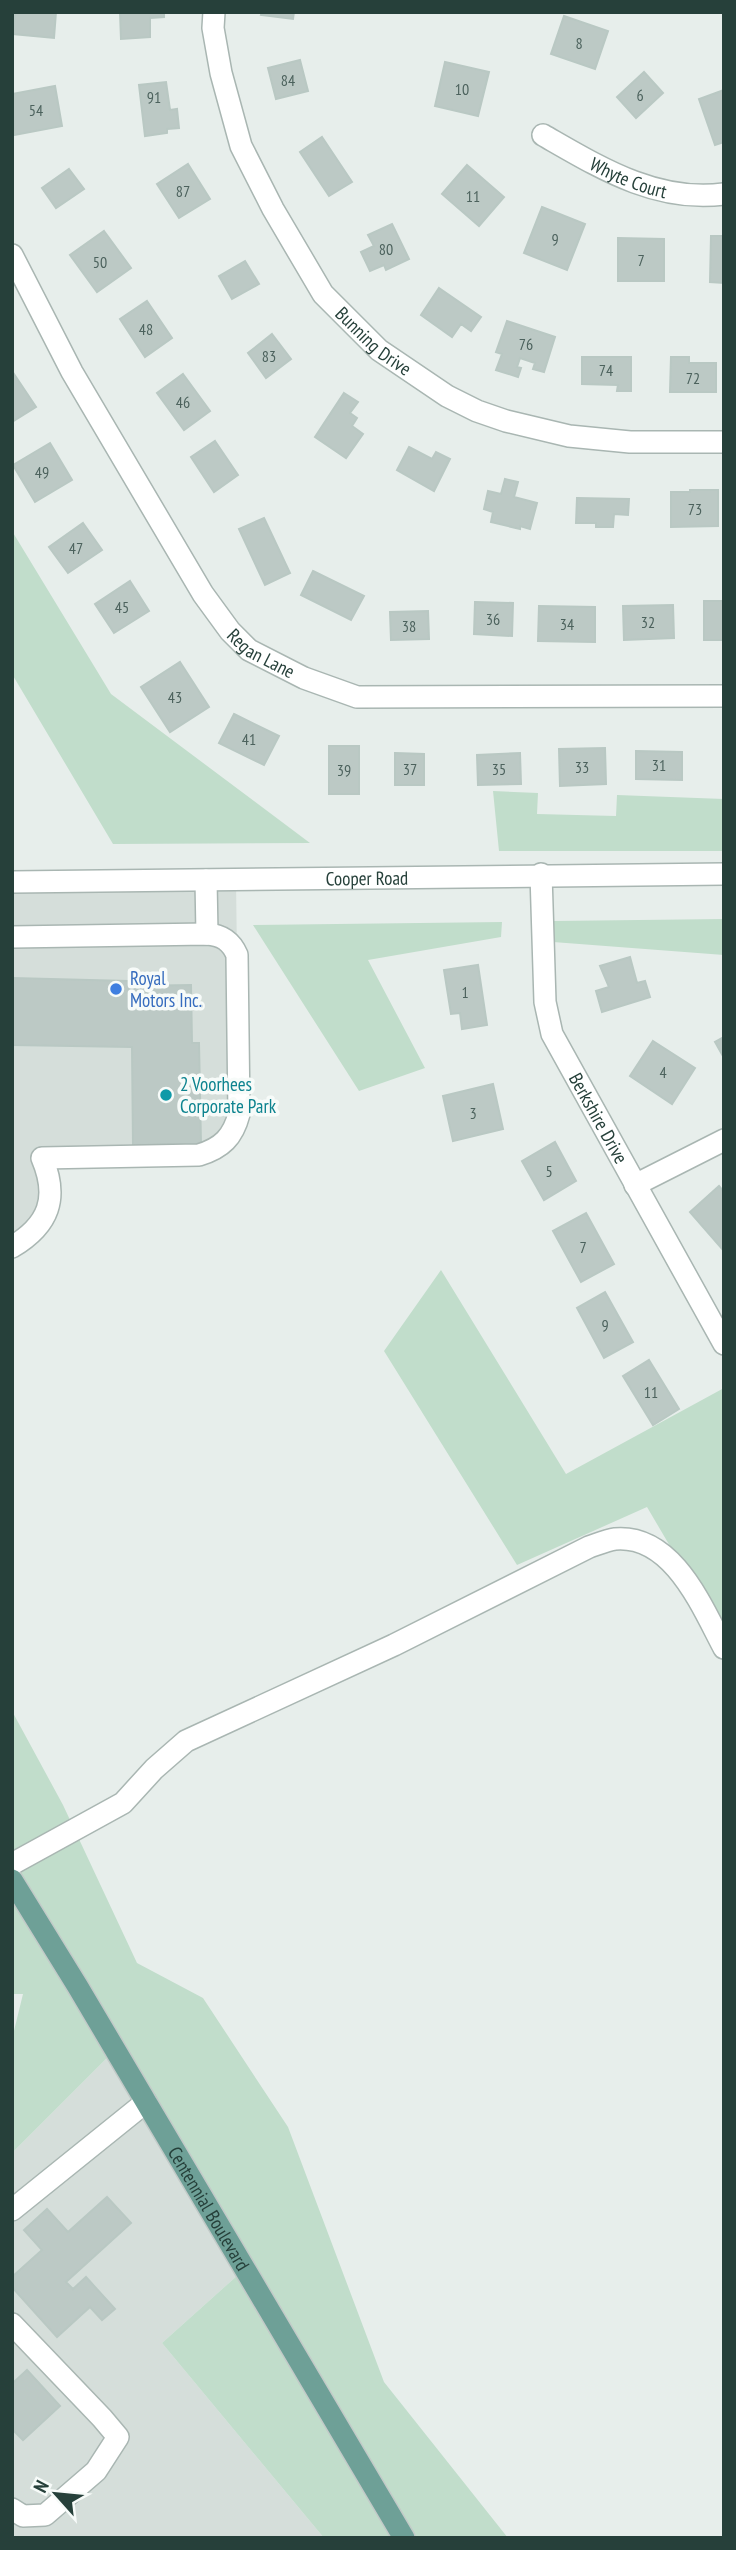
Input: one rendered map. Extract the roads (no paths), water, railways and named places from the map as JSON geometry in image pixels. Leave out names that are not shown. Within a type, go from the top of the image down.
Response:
[{"type":"main road","name":"Centennial Boulevard","points":[[12,1880],[404,2538]]},
{"type":"street","name":"Bunning Drive","points":[[214,12],[212,28],[221,73],[241,146],[273,209],[323,294],[379,350],[446,397],[506,421],[569,436],[630,442],[724,442]]},
{"type":"street","name":"Whyte Court","points":[[543,135],[608,172],[640,186],[662,192],[724,194]]},
{"type":"street","name":"Regan Lane","points":[[12,255],[72,372],[203,594],[230,631],[249,650],[303,678],[357,697],[724,696]]},
{"type":"street","name":"Berkshire Drive","points":[[541,874],[545,1002],[552,1034],[724,1344]]},
{"type":"street","name":"Cooper Road","points":[[12,882],[724,874]]},
{"type":"street","points":[[206,880],[207,934]]},
{"type":"street","points":[[12,937],[207,934],[222,937],[229,942],[237,955],[239,1114],[235,1129],[226,1142],[214,1151],[199,1155],[42,1158],[49,1174],[51,1191],[48,1209],[41,1224],[29,1237],[12,1247]]},
{"type":"street","points":[[635,1185],[724,1140]]},
{"type":"street","points":[[12,1864],[123,1803],[154,1769],[186,1741],[407,1639],[589,1546],[614,1539],[629,1540],[646,1546],[668,1560],[688,1581],[724,1648]]},
{"type":"street","points":[[12,2210],[146,2102]]},
{"type":"street","points":[[12,2324],[118,2437],[96,2471],[45,2515],[23,2515],[12,2509]]},
{"type":"place","name":"Royal Motors Inc.","points":[[116,989]]},
{"type":"place","name":"2 Voorhees Corporate Park","points":[[166,1095]]}]
